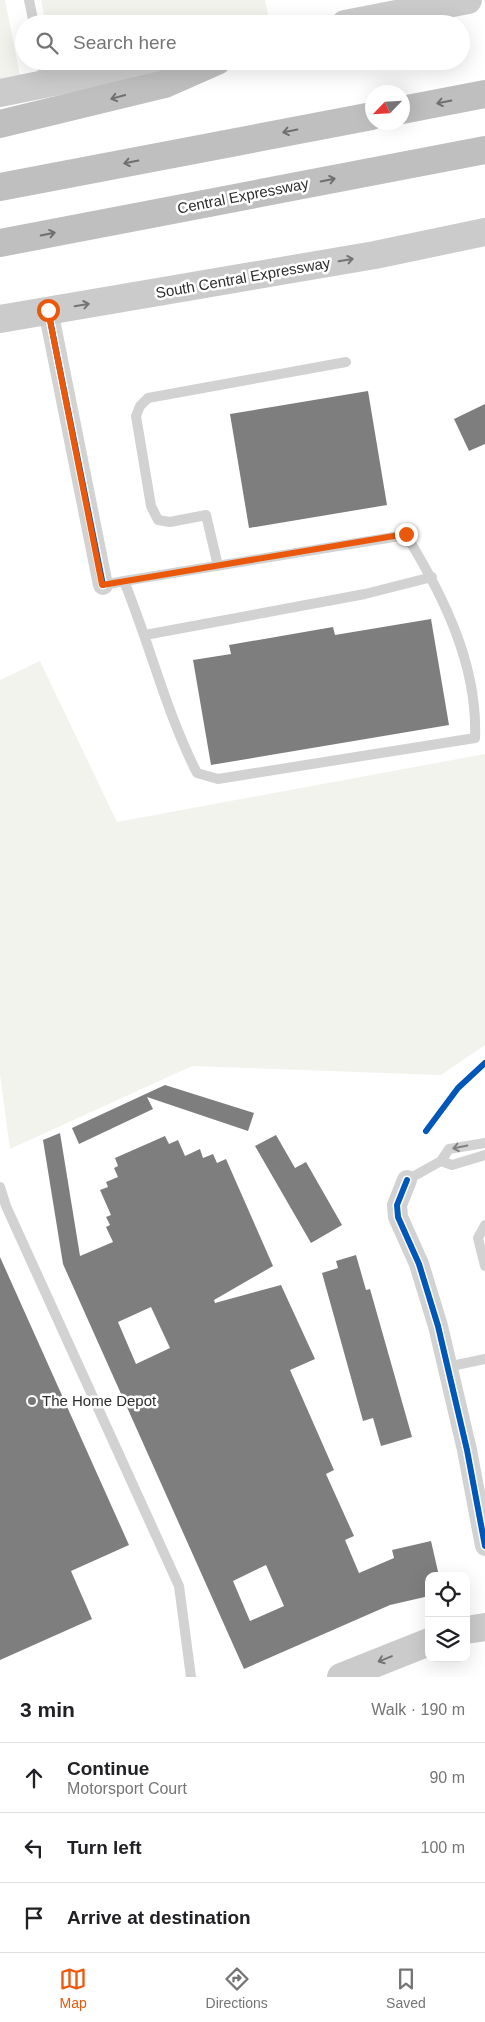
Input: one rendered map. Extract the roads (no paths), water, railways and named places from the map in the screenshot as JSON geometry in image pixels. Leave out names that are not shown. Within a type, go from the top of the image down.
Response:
[{"type":"highway","points":[[0,124],[165,84],[197,70]]},
{"type":"highway","points":[[410,108],[485,94]]},
{"type":"highway","points":[[0,187],[365,117]]},
{"type":"highway","name":"Central Expressway","points":[[0,243],[485,150]]},
{"type":"main road","points":[[391,15],[468,0]]},
{"type":"main road","points":[[0,93],[43,73],[72,70]]},
{"type":"main road","name":"South Central Expressway","points":[[0,319],[366,256],[485,232]]},
{"type":"main road","points":[[470,1629],[485,1627]]},
{"type":"main road","points":[[341,1677],[425,1644]]},
{"type":"street","points":[[48,310],[102,585]]},
{"type":"street","points":[[407,1180],[397,1205],[398,1216],[418,1264],[438,1326],[485,1546]]},
{"type":"lane","points":[[29,0],[32,15]]},
{"type":"lane","points":[[218,566],[206,515],[170,522],[158,520],[151,506],[136,416],[140,406],[148,398],[346,362]]},
{"type":"lane","points":[[102,585],[124,581],[218,566],[406,534],[432,577],[467,662],[476,714],[475,738],[218,779],[197,773],[178,736],[146,635],[124,581]]},
{"type":"lane","points":[[146,635],[365,594],[432,577]]},
{"type":"lane","points":[[407,1180],[441,1161],[449,1150],[485,1143]]},
{"type":"lane","points":[[441,1161],[452,1165],[485,1155]]},
{"type":"lane","points":[[0,1187],[6,1206],[179,1586],[188,1676]]},
{"type":"lane","points":[[485,1225],[478,1238],[485,1266]]},
{"type":"lane","points":[[447,1367],[485,1359]]},
{"type":"place","name":"The Home Depot","points":[[32,1401]]}]
